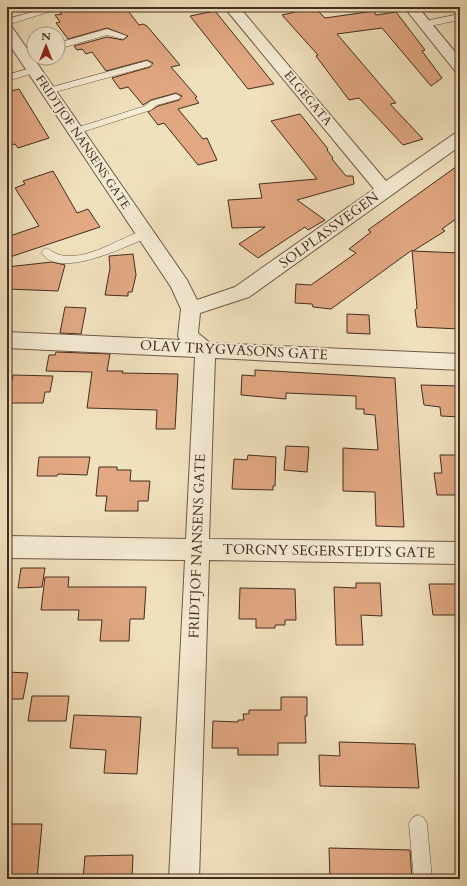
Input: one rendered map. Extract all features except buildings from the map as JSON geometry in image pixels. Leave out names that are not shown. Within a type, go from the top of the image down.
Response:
[{"type":"street","name":"ELGEGATA","points":[[231,7],[384,190]]},
{"type":"street","points":[[411,7],[460,68]]},
{"type":"street","name":"FRIDTJOF NANSENS GATE","points":[[7,30],[26,53]]},
{"type":"street","name":"FRIDTJOF NANSENS GATE","points":[[35,66],[48,91],[180,285],[191,308]]},
{"type":"street","name":"SOLPLASSVEGEN","points":[[191,308],[242,292],[384,190],[460,138]]},
{"type":"street","points":[[191,308],[188,336],[205,350]]},
{"type":"street","name":"OLAV TRYGVASONS GATE","points":[[7,340],[177,346],[205,350],[460,362]]},
{"type":"street","name":"FRIDTJOF NANSENS GATE","points":[[184,879],[205,350]]},
{"type":"street","name":"TORGNY SEGERSTEDTS GATE","points":[[7,547],[460,553]]},
{"type":"lane","points":[[7,22],[60,7]]},
{"type":"lane","points":[[425,24],[460,17]]},
{"type":"lane","points":[[66,44],[107,32],[123,36]]},
{"type":"lane","points":[[7,78],[26,63]]},
{"type":"lane","points":[[48,91],[147,64]]},
{"type":"lane","points":[[76,132],[148,108],[154,103],[176,97]]},
{"type":"lane","points":[[46,252],[50,257],[57,260],[71,260],[90,255],[145,234]]},
{"type":"lane","points":[[418,824],[423,879]]}]
